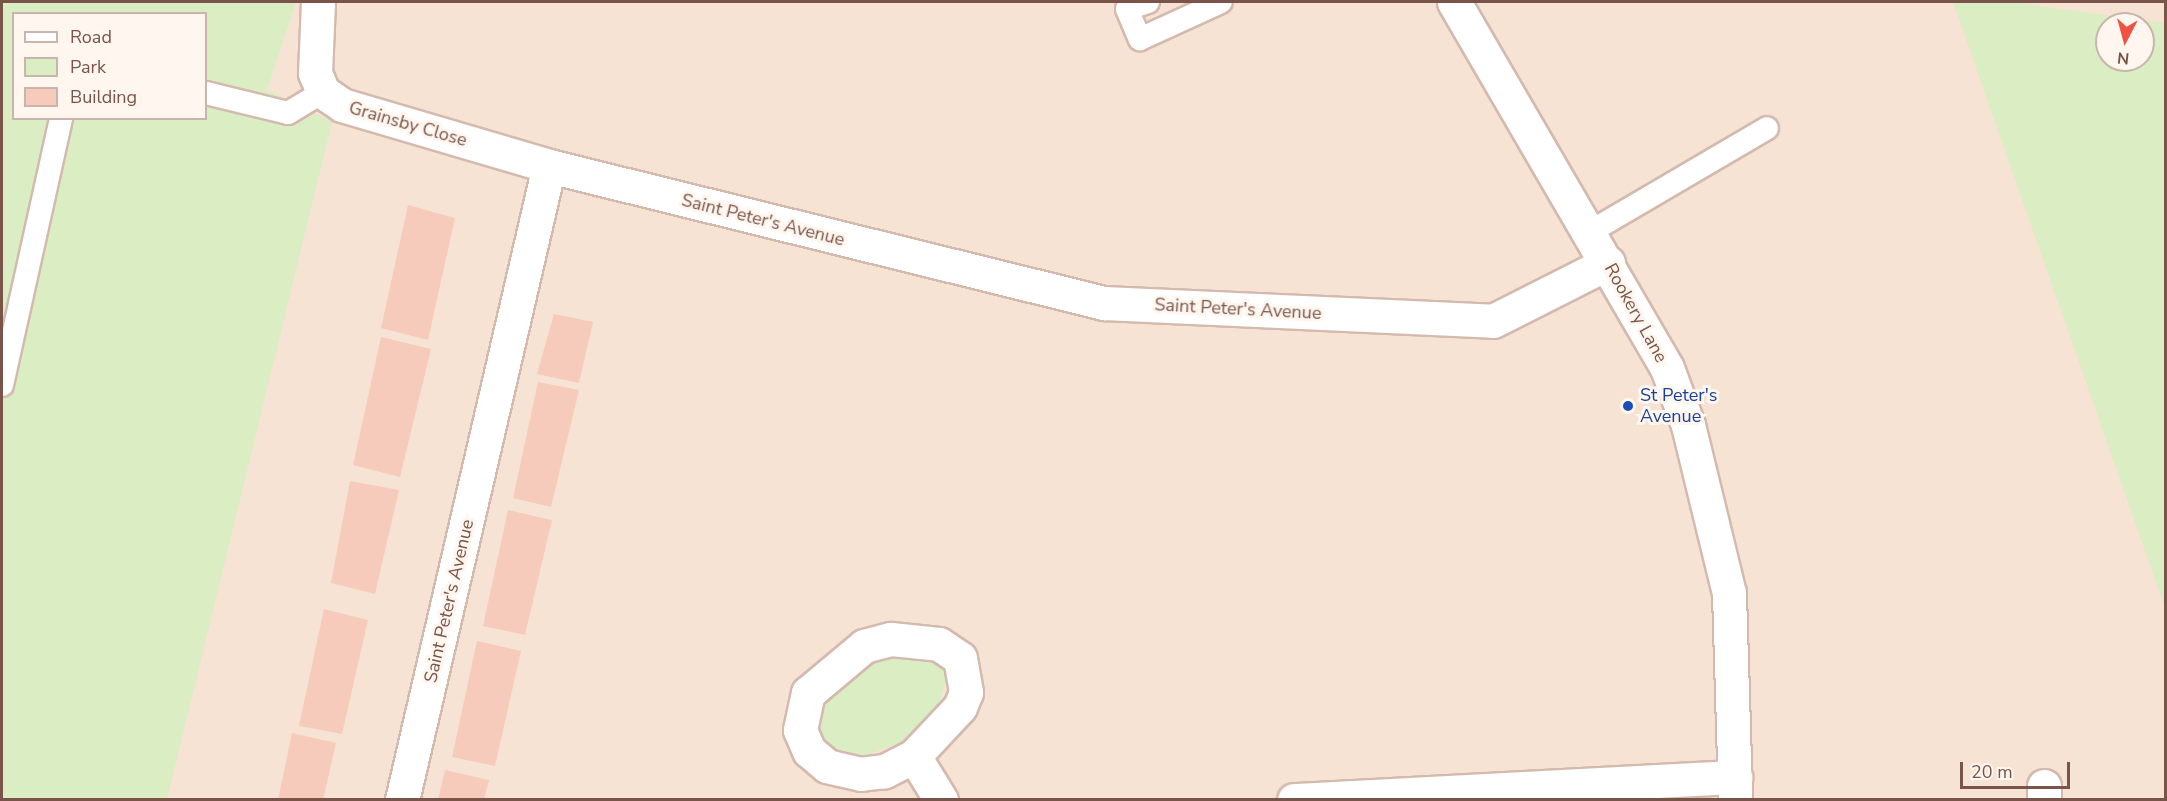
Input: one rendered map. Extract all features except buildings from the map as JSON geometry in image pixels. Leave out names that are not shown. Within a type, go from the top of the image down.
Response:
[{"type":"street","points":[[318,2],[313,41],[323,92]]},
{"type":"street","name":"Rookery Lane","points":[[1454,2],[1590,232],[1667,368],[1706,483],[1730,593],[1735,788]]},
{"type":"street","name":"Grainsby Close","points":[[323,92],[342,105],[549,166]]},
{"type":"street","name":"Saint Peter's Avenue","points":[[402,800],[549,166],[1104,303],[1493,321],[1608,263]]},
{"type":"street","points":[[891,639],[939,644],[960,658],[966,692],[960,707],[914,756],[884,771],[861,774],[827,765],[809,751],[800,730],[808,693],[864,646],[891,639]]},
{"type":"street","points":[[914,756],[941,800]]},
{"type":"street","points":[[1294,800],[1735,788]]},
{"type":"lane","points":[[1148,2],[1127,9],[1140,39],[1221,2]]},
{"type":"lane","points":[[207,93],[288,113],[323,92]]},
{"type":"lane","points":[[2,385],[61,120]]},
{"type":"lane","points":[[1590,232],[1767,128]]},
{"type":"shaded area","points":[[2,2],[2165,2],[2165,799],[2,799]]},
{"type":"green space","points":[[2,2],[296,2],[267,90],[332,122],[167,799],[2,800]]},
{"type":"green space","points":[[1953,2],[2010,2],[2095,14],[2095,72],[2155,72],[2155,22],[2165,23],[2165,608]]},
{"type":"green space","points":[[907,651],[939,657],[946,680],[938,707],[913,738],[862,757],[831,755],[816,730],[819,706],[866,667]]},
{"type":"place","name":"St Peter's Avenue","points":[[1628,406]]}]
